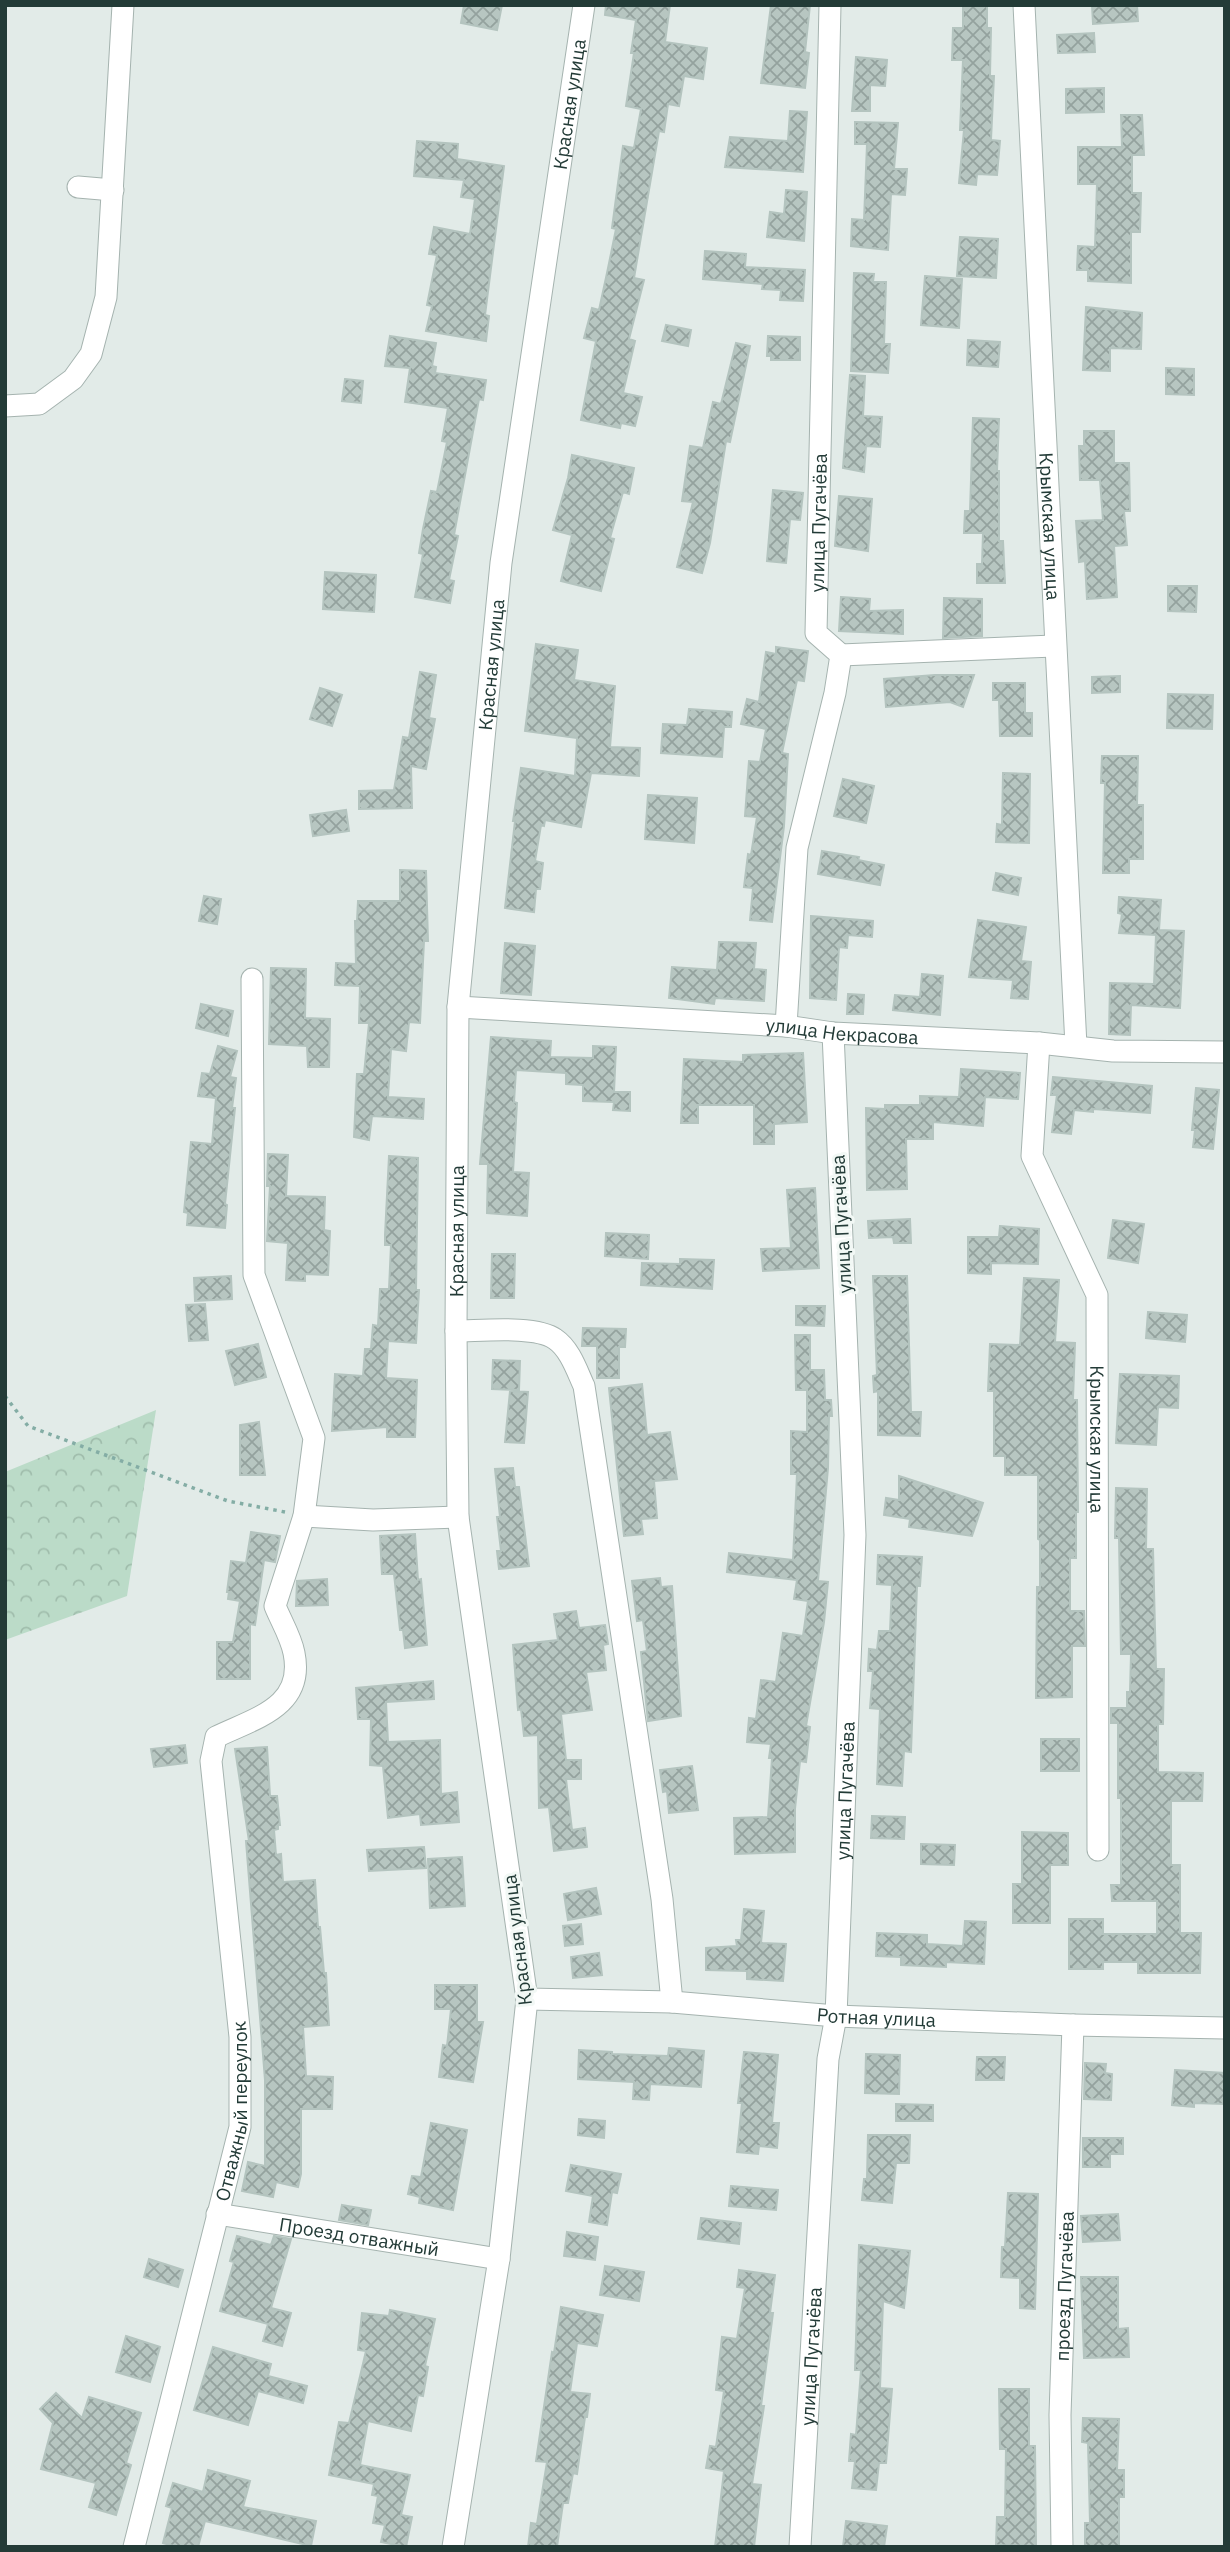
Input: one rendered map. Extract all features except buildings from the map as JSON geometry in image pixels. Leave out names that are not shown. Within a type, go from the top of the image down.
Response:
[{"type":"street","points":[[5,406],[39,404],[73,379],[91,354],[106,296],[123,5]]},
{"type":"street","name":"Красная улица","points":[[453,2547],[499,2259],[527,1999],[458,1517],[458,1007],[502,563],[584,5]]},
{"type":"street","name":"улица Пугачёва","points":[[830,5],[816,633],[841,655]]},
{"type":"street","name":"Крымская улица","points":[[1024,5],[1076,1046]]},
{"type":"street","points":[[78,187],[113,190]]},
{"type":"street","points":[[786,1026],[797,848],[835,693],[841,655],[1054,646]]},
{"type":"street","points":[[252,979],[254,1275],[314,1438],[304,1516],[373,1520],[458,1517]]},
{"type":"street","name":"улица Некрасова","points":[[458,1007],[786,1026],[833,1033],[1039,1043],[1113,1051],[1225,1052]]},
{"type":"street","name":"улица Пугачёва","points":[[800,2547],[828,2059],[836,2016],[855,1535],[833,1033]]},
{"type":"street","name":"Крымская улица","points":[[1039,1043],[1032,1156],[1097,1296],[1098,1850]]},
{"type":"street","points":[[456,1331],[534,1332],[555,1338],[570,1356],[584,1386],[662,1899],[672,2002]]},
{"type":"street","name":"Отважный переулок","points":[[134,2547],[240,2127],[240,2037],[211,1761],[216,1737],[278,1707],[293,1686],[294,1653],[275,1606],[304,1516]]},
{"type":"street","name":"Ротная улица","points":[[527,1999],[672,2002],[836,2016],[1225,2028]]},
{"type":"street","name":"проезд Пугачёва","points":[[1062,2547],[1060,2415],[1073,2025]]},
{"type":"street","name":"Проезд отважный","points":[[217,2214],[499,2259]]},
{"type":"path","points":[[5,1396],[28,1426],[228,1501],[304,1516]]},
{"type":"green space","points":[[156,1410],[127,1596],[5,1640],[5,1472]]}]
